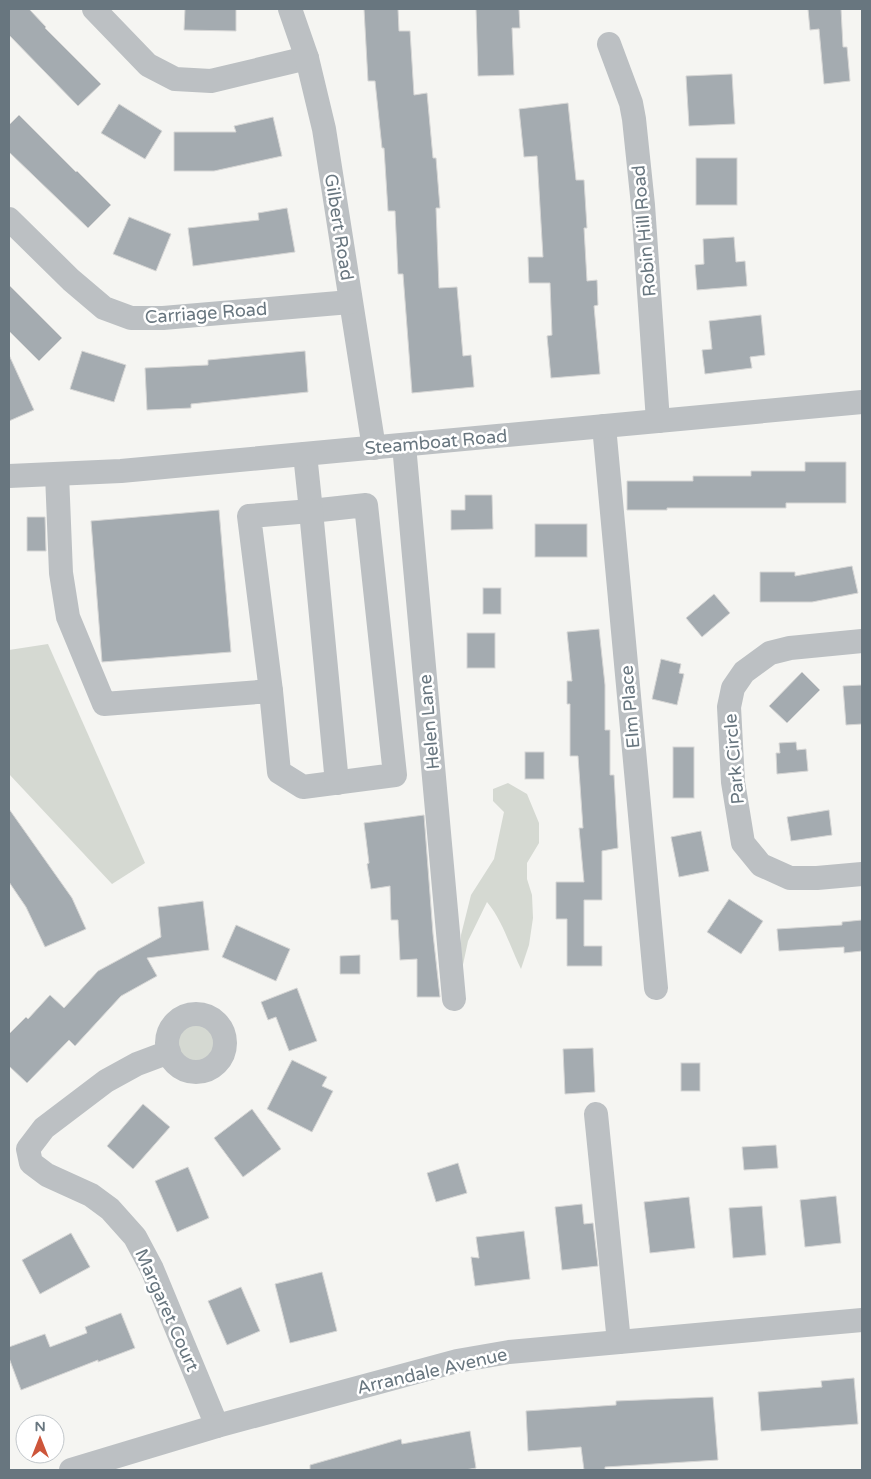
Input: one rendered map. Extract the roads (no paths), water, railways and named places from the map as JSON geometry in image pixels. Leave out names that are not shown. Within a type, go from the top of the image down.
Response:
[{"type":"street","points":[[94,9],[148,65],[175,79],[211,82],[307,58]]},
{"type":"street","name":"Gilbert Road","points":[[290,9],[307,58],[324,129],[374,448]]},
{"type":"street","name":"Robin Hill Road","points":[[609,44],[631,103],[634,118],[644,205],[658,421]]},
{"type":"street","name":"Carriage Road","points":[[9,219],[71,280],[104,308],[131,318],[163,318],[350,302]]},
{"type":"street","name":"Steamboat Road","points":[[9,476],[121,471],[862,402]]},
{"type":"street","name":"Elm Place","points":[[604,426],[656,988]]},
{"type":"street","name":"Helen Lane","points":[[404,445],[454,999]]},
{"type":"street","points":[[306,454],[338,783]]},
{"type":"street","points":[[58,474],[61,574],[68,617],[104,704],[271,691]]},
{"type":"street","points":[[366,505],[395,775],[303,787],[280,772],[271,691],[249,516],[366,505]]},
{"type":"street","name":"Park Circle","points":[[862,641],[790,648],[770,653],[744,672],[733,688],[729,707],[734,782],[743,843],[761,865],[790,878],[862,874]]},
{"type":"street","name":"Margaret Court","points":[[169,1052],[137,1064],[106,1081],[44,1128],[28,1149],[32,1163],[47,1174],[91,1195],[110,1209],[134,1237],[152,1269],[217,1426]]},
{"type":"street","points":[[596,1114],[619,1342]]},
{"type":"street","name":"Arrandale Avenue","points":[[71,1470],[217,1426],[457,1361],[510,1352],[862,1320]]}]
